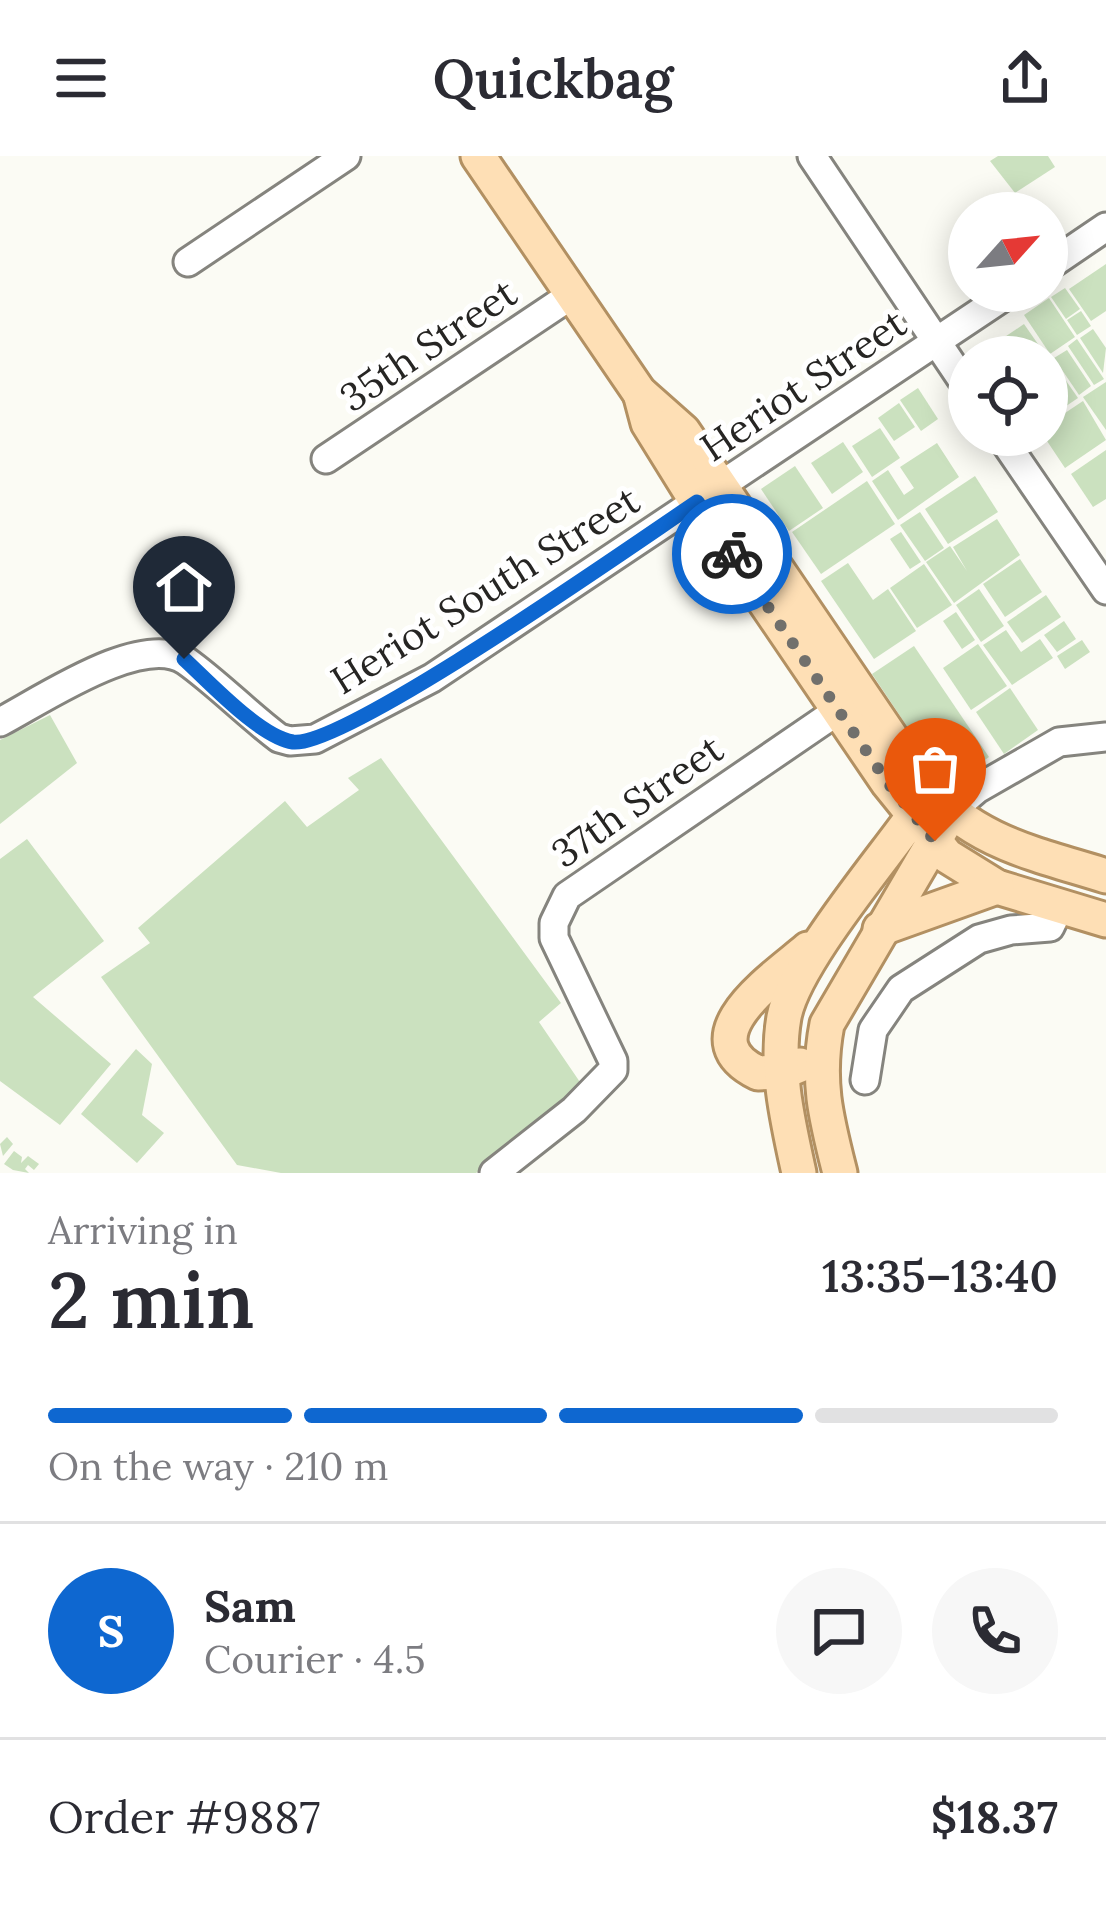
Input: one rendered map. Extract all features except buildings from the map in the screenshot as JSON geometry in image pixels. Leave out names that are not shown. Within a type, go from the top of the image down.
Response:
[{"type":"main road","points":[[478,156],[639,392],[683,431],[709,494],[933,816],[961,867],[997,886],[1106,920]]},
{"type":"main road","points":[[933,816],[1106,876]]},
{"type":"main road","points":[[799,1173],[783,1072],[784,1014],[800,977],[833,929],[933,816]]},
{"type":"main road","points":[[840,1173],[821,1095],[820,1056],[826,1024],[874,939],[933,816]]},
{"type":"main road","points":[[874,939],[997,886]]},
{"type":"main road","points":[[820,1056],[783,1072],[758,1073],[743,1065],[733,1051],[732,1025],[750,998],[833,929]]},
{"type":"street","points":[[188,262],[346,156]]},
{"type":"street","points":[[812,156],[948,359]]},
{"type":"street","points":[[1068,252],[1106,226]]},
{"type":"street","name":"35th Street","points":[[326,459],[573,295]]},
{"type":"street","name":"Heriot Street","points":[[709,494],[982,312]]},
{"type":"street","points":[[1014,456],[1106,590]]},
{"type":"street","name":"Heriot South Street","points":[[0,722],[119,661],[155,651],[184,659],[279,737],[290,742],[315,740],[432,678],[709,494]]},
{"type":"street","name":"37th Street","points":[[494,1173],[574,1110],[612,1073],[613,1061],[554,938],[554,923],[567,896],[850,702]]},
{"type":"street","points":[[933,816],[1059,742],[1106,737]]},
{"type":"street","points":[[865,1079],[873,1030],[901,989],[979,939],[1050,927],[1060,906]]},
{"type":"street","points":[[874,939],[901,989]]},
{"type":"way so far","points":[[732,554],[888,783],[935,841]]},
{"type":"route","points":[[184,659],[279,737],[290,742],[315,740],[432,678],[697,502],[732,554]]}]
